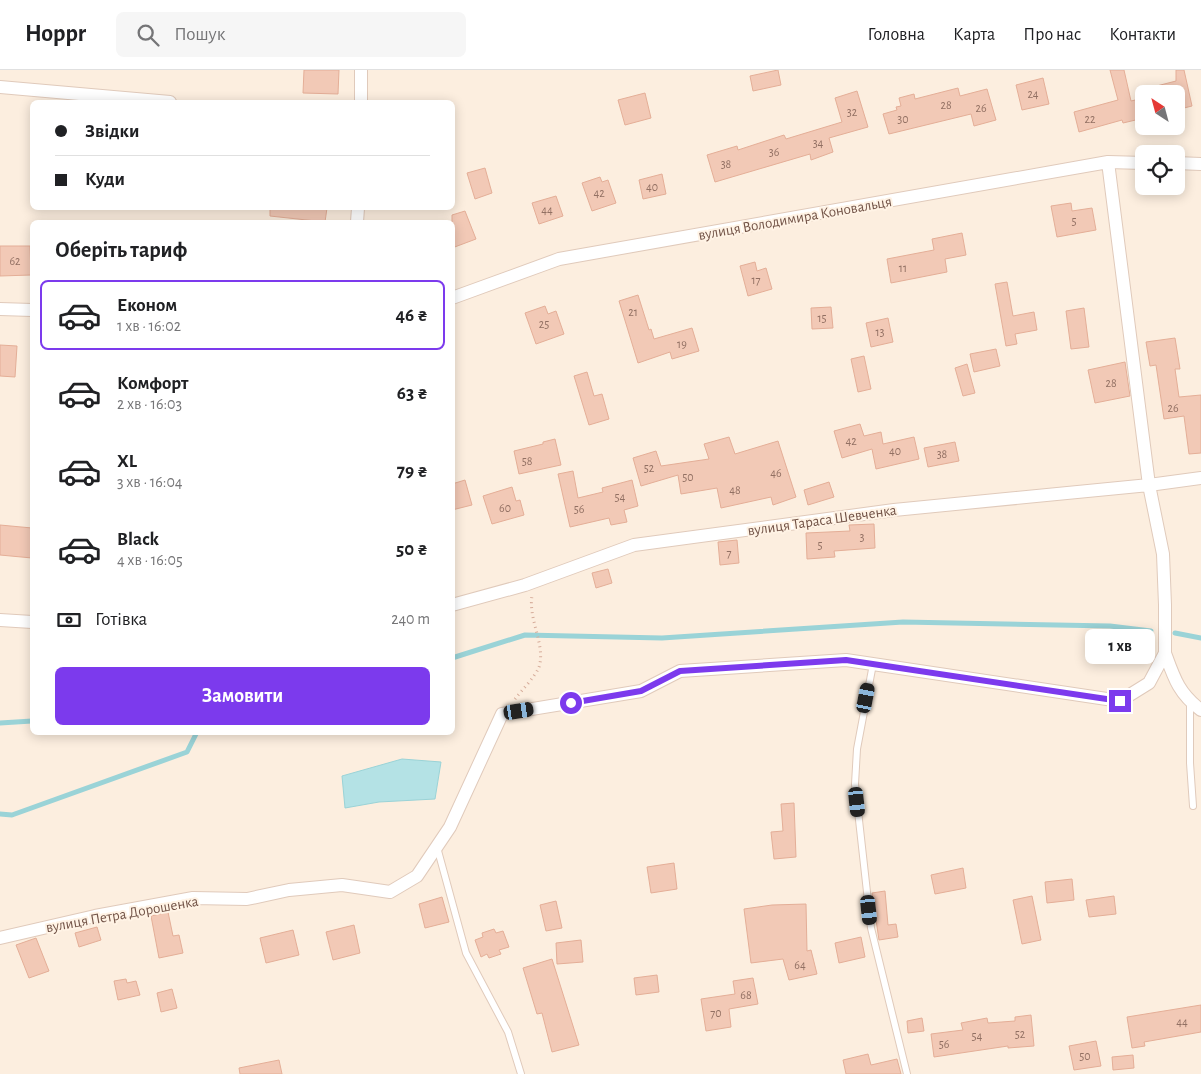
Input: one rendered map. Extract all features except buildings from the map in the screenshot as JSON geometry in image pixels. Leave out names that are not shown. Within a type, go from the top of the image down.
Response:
[{"type":"street","points":[[361,70],[361,100]]},
{"type":"street","points":[[0,87],[147,100]]},
{"type":"street","points":[[1108,162],[1150,485],[1163,554],[1165,653],[1178,688],[1190,702],[1201,710]]},
{"type":"street","name":"вулиця Володимира Коновальця","points":[[455,297],[558,259],[1108,162],[1135,163]]},
{"type":"street","points":[[1185,164],[1201,164]]},
{"type":"street","points":[[0,309],[30,310]]},
{"type":"street","name":"вулиця Тараса Шевченка","points":[[455,604],[535,581],[634,545],[894,510],[1150,485],[1201,478]]},
{"type":"street","points":[[0,620],[30,622]]},
{"type":"street","points":[[502,714],[641,691],[680,671],[846,660],[1120,701],[1149,683],[1165,653]]},
{"type":"street","name":"вулиця Петра Дорошенка","points":[[0,938],[95,916],[193,898],[247,898],[290,890],[342,885],[390,892],[417,876],[450,827],[502,714]]},
{"type":"lane","points":[[873,664],[856,749],[855,784],[871,928],[907,1074]]},
{"type":"lane","points":[[1190,702],[1190,762],[1193,806]]},
{"type":"lane","points":[[437,846],[466,953],[508,1032],[521,1074]]},
{"type":"path","points":[[502,714],[539,667],[539,645],[531,603],[535,581]]},
{"type":"water","points":[[402,759],[441,762],[435,799],[379,802],[345,808],[342,776]]},
{"type":"waterway","points":[[455,657],[525,635],[662,638],[903,622],[1110,626],[1151,631]]},
{"type":"waterway","points":[[1175,633],[1201,638]]},
{"type":"waterway","points":[[0,723],[30,721]]},
{"type":"waterway","points":[[0,814],[12,815],[187,752],[196,735]]},
{"type":"route","points":[[571,703],[641,691],[680,671],[846,660],[1120,701]]}]
